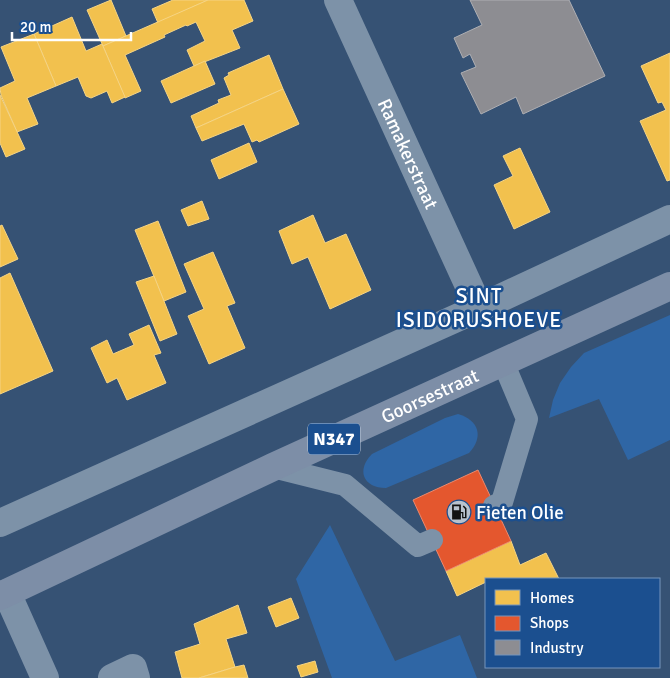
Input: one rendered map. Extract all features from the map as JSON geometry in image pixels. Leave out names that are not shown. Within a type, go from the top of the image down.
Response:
[{"type":"main road","name":"Goorsestraat","points":[[3,595],[273,467],[670,286]]},
{"type":"street","name":"Ramakerstraat","points":[[338,0],[479,308]]},
{"type":"street","points":[[0,523],[479,308],[670,219]]},
{"type":"street","points":[[3,595],[44,678]]},
{"type":"street","points":[[112,678],[133,668],[136,678]]},
{"type":"lane","points":[[494,506],[502,502],[527,419],[503,362]]},
{"type":"lane","points":[[273,467],[345,485],[418,546],[432,540]]},
{"type":"shaded area","points":[[670,315],[670,440],[628,460],[599,399],[549,418],[553,400],[560,383],[584,353]]},
{"type":"shaded area","points":[[458,414],[471,420],[477,430],[477,441],[469,453],[386,488],[372,485],[364,477],[364,466],[372,454],[445,418]]},
{"type":"shaded area","points":[[330,525],[395,661],[460,635],[477,678],[332,678],[296,579]]},
{"type":"building: Homes","points":[[111,0],[126,36],[103,46],[87,10]]},
{"type":"building: Homes","points":[[173,0],[208,0],[158,23],[152,9]]},
{"type":"building: Homes","points":[[208,0],[244,0],[253,21],[232,30],[240,48],[194,66],[187,50],[205,41],[196,22],[186,25],[164,35],[165,37],[125,55],[141,91],[125,98],[103,46]]},
{"type":"building: Homes","points":[[72,17],[86,51],[102,44],[125,97],[112,103],[107,91],[91,98],[86,96],[78,77],[56,86],[34,34]]},
{"type":"building: Homes","points":[[34,34],[56,86],[27,98],[38,124],[17,132],[1,95],[0,88],[15,81],[1,47]]},
{"type":"building: Homes","points":[[670,53],[670,180],[667,181],[640,121],[666,110],[662,102],[658,103],[641,66]]},
{"type":"building: Homes","points":[[269,55],[283,89],[196,128],[191,116],[219,103],[218,100],[231,95],[224,78],[229,75],[228,73]]},
{"type":"building: Homes","points":[[205,61],[215,84],[171,103],[161,81]]},
{"type":"building: Homes","points":[[283,89],[299,124],[259,142],[257,140],[252,142],[244,124],[202,141],[196,128]]},
{"type":"building: Homes","points":[[0,95],[25,149],[6,157],[0,143]]},
{"type":"building: Homes","points":[[249,143],[257,162],[219,179],[211,160]]},
{"type":"building: Homes","points":[[520,148],[550,212],[514,229],[494,185],[513,176],[503,156]]},
{"type":"building: Homes","points":[[202,201],[209,219],[188,226],[181,210]]},
{"type":"building: Homes","points":[[313,215],[325,243],[346,234],[371,290],[330,309],[308,257],[292,264],[279,231]]},
{"type":"building: Homes","points":[[158,221],[186,292],[164,301],[135,230]]},
{"type":"building: Homes","points":[[2,225],[18,259],[0,267],[0,226]]},
{"type":"building: Homes","points":[[213,252],[235,303],[227,306],[245,348],[209,364],[188,316],[204,309],[184,264]]},
{"type":"building: Homes","points":[[10,273],[53,371],[0,394],[0,278]]},
{"type":"building: Homes","points":[[154,276],[177,334],[160,341],[136,282]]},
{"type":"building: Homes","points":[[149,325],[161,353],[154,355],[166,383],[127,400],[117,378],[107,383],[91,348],[107,340],[113,354],[134,345],[129,334]]},
{"type":"building: Homes","points":[[511,541],[520,565],[546,553],[558,578],[485,578],[485,582],[457,596],[446,571]]},
{"type":"building: Homes","points":[[291,598],[299,618],[276,627],[268,607]]},
{"type":"building: Homes","points":[[238,605],[247,633],[226,639],[235,667],[199,678],[182,678],[175,652],[200,644],[194,624]]},
{"type":"building: Homes","points":[[315,661],[318,672],[301,677],[297,666]]},
{"type":"building: Homes","points":[[244,665],[248,678],[199,678],[235,667]]},
{"type":"building: Shops","points":[[478,470],[511,541],[446,571],[413,500]]},
{"type":"building: Industry","points":[[470,0],[569,0],[605,76],[523,114],[516,97],[481,114],[461,73],[476,67],[470,54],[463,58],[454,38],[482,25]]},
{"type":"place","name":"Fieten Olie","points":[[459,512]]},
{"type":"district","name":"SINT ISIDORUSHOEVE","points":[[479,308]]}]
